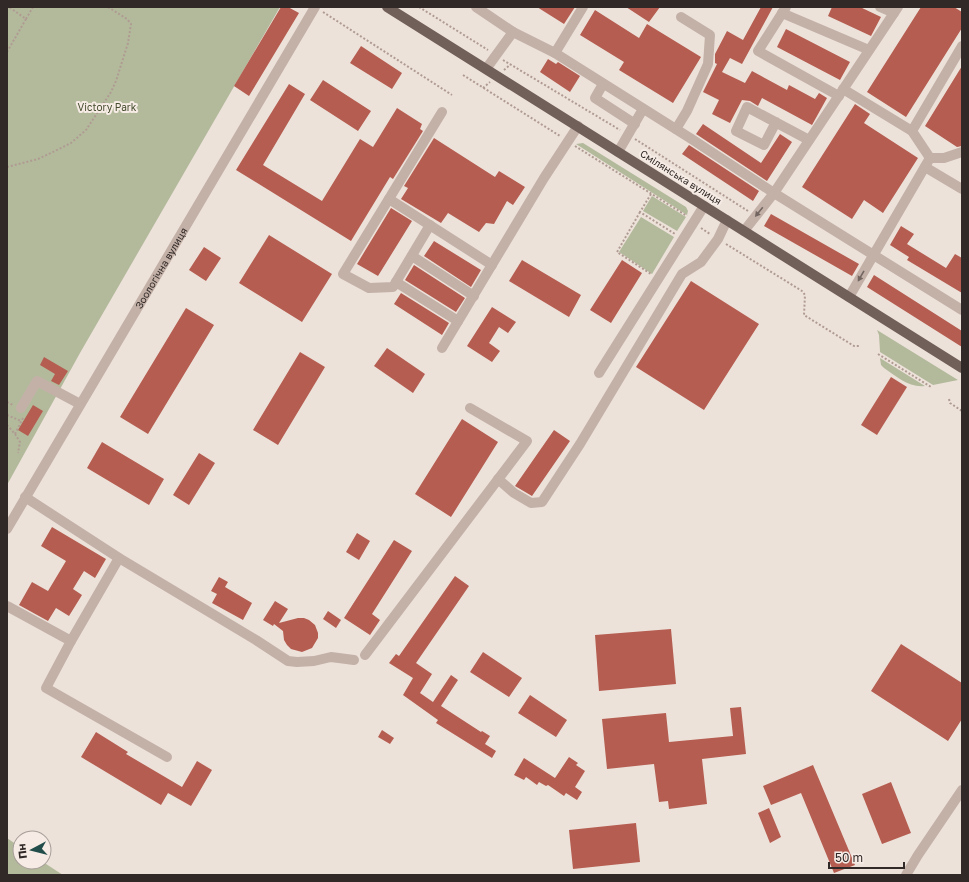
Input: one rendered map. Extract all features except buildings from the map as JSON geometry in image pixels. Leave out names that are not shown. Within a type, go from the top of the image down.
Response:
[{"type":"main road","name":"Смілянська вулиця","points":[[387,7],[962,368]]},
{"type":"street","points":[[476,7],[513,32],[555,53],[774,193],[962,310]]},
{"type":"street","points":[[555,53],[583,7]]},
{"type":"street","points":[[744,231],[774,193],[896,10],[880,7]]},
{"type":"street","name":"Зоологічна вулиця","points":[[7,529],[80,404],[318,9]]},
{"type":"street","points":[[869,50],[784,10],[758,51],[841,92],[912,131],[928,163],[962,189]]},
{"type":"street","points":[[676,129],[687,110],[708,64],[710,36],[681,17]]},
{"type":"street","points":[[486,69],[513,32]]},
{"type":"street","points":[[912,131],[962,46]]},
{"type":"street","points":[[603,84],[595,98],[634,124]]},
{"type":"street","points":[[618,152],[644,109]]},
{"type":"street","points":[[430,225],[393,287],[368,288],[343,274],[442,112]]},
{"type":"street","points":[[776,122],[810,140]]},
{"type":"street","points":[[442,348],[544,178],[578,126]]},
{"type":"street","points":[[849,297],[928,163],[962,152]]},
{"type":"street","points":[[389,199],[492,265]]},
{"type":"street","points":[[599,373],[704,206]]},
{"type":"street","points":[[498,479],[514,493],[531,503],[542,502],[580,444],[682,274],[701,262],[718,239],[727,220]]},
{"type":"street","points":[[412,256],[474,296]]},
{"type":"street","points":[[396,282],[458,322]]},
{"type":"street","points":[[21,408],[37,380],[80,404]]},
{"type":"street","points":[[365,655],[527,441],[470,408]]},
{"type":"street","points":[[25,497],[119,558],[256,640],[288,661],[314,661],[331,657],[354,660]]},
{"type":"street","points":[[119,558],[71,641],[46,688],[167,757]]},
{"type":"street","points":[[7,606],[71,641]]},
{"type":"street","points":[[906,875],[962,790]]},
{"type":"path","points":[[9,7],[26,19]]},
{"type":"path","points":[[7,52],[33,7]]},
{"type":"path","points":[[7,167],[38,159],[70,143],[86,130],[111,92],[128,43],[131,24],[127,19],[108,7]]},
{"type":"path","points":[[419,7],[628,135],[756,216]]},
{"type":"path","points":[[318,9],[452,95]]},
{"type":"path","points":[[463,75],[504,103],[686,216],[693,223],[802,291],[805,295],[804,315],[854,346],[859,346]]},
{"type":"path","points":[[651,194],[617,252],[658,279]]},
{"type":"path","points":[[640,212],[683,239]]},
{"type":"path","points":[[878,354],[931,387]]},
{"type":"path","points":[[949,399],[950,403],[962,410]]},
{"type":"path","points":[[7,415],[21,421]]},
{"type":"path","points":[[15,434],[20,442],[18,452]]},
{"type":"green space","name":"Victory Park","points":[[7,7],[280,7],[80,353],[7,485]]},
{"type":"green space","points":[[583,143],[686,207],[688,211],[687,215],[576,144]]},
{"type":"green space","points":[[652,196],[686,217],[677,231],[643,211]]},
{"type":"green space","points":[[641,217],[674,237],[652,274],[619,252]]},
{"type":"green space","points":[[877,330],[958,380],[933,385],[880,352],[879,335]]},
{"type":"green space","points":[[880,358],[925,386],[914,385],[898,378],[881,365]]},
{"type":"green space","points":[[7,838],[12,841],[12,870],[52,870],[52,868],[63,875],[7,875]]}]
